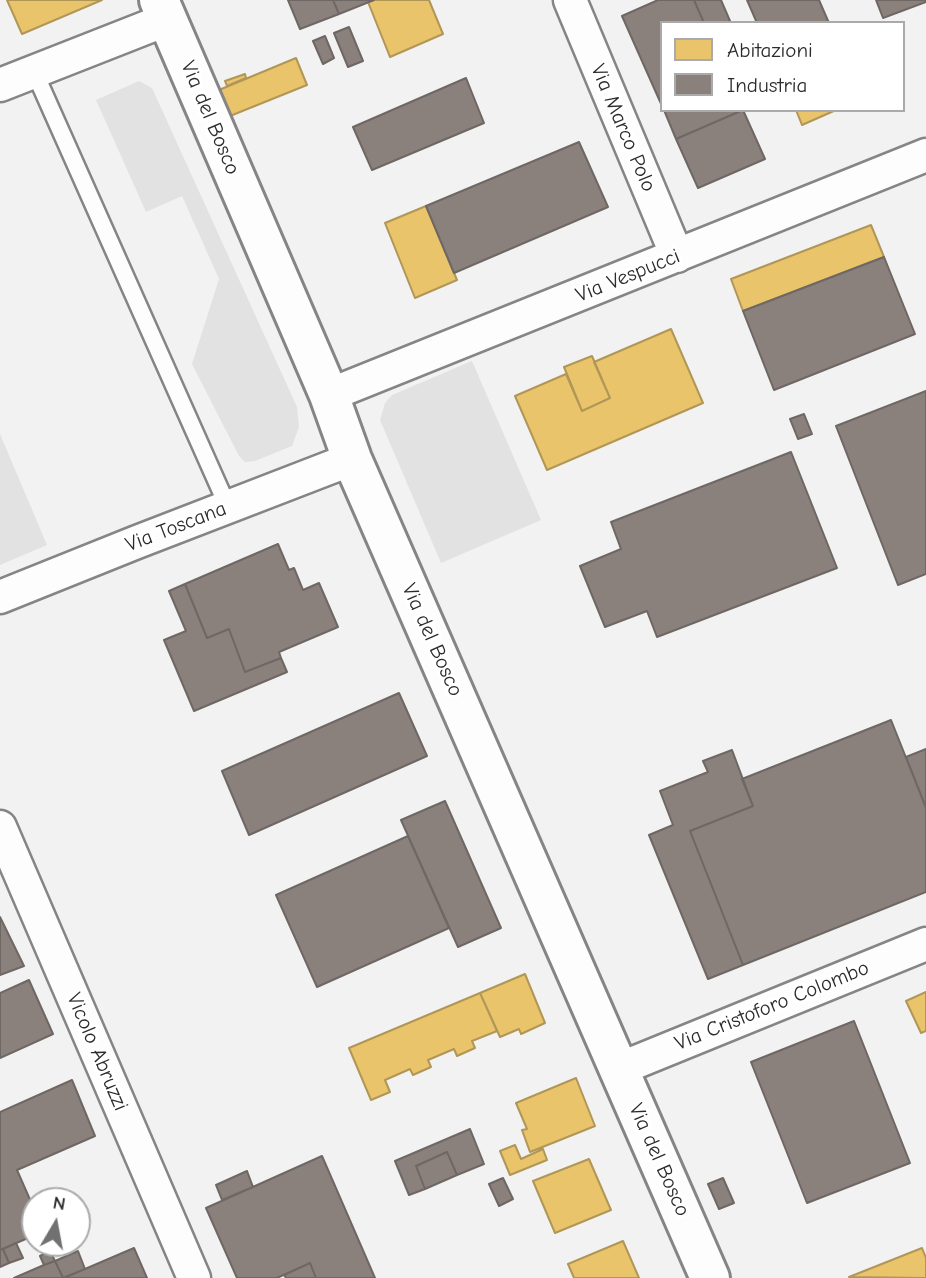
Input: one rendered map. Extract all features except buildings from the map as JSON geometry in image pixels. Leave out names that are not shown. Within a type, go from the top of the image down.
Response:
[{"type":"street","name":"Via Marco Polo","points":[[570,0],[677,256]]},
{"type":"street","points":[[0,85],[163,9]]},
{"type":"street","name":"Via del Bosco","points":[[163,9],[329,395],[352,459],[710,1278]]},
{"type":"street","name":"Via Vespucci","points":[[329,395],[926,156]]},
{"type":"street","name":"Via Toscana","points":[[0,597],[352,459]]},
{"type":"street","name":"Vicolo Abruzzi","points":[[0,827],[194,1278]]},
{"type":"street","name":"Via Cristoforo Colombo","points":[[619,1069],[926,944]]},
{"type":"lane","points":[[34,71],[228,507]]},
{"type":"shaded area","points":[[139,81],[152,88],[297,407],[299,427],[292,446],[255,461],[245,462],[239,456],[192,364],[219,279],[182,196],[146,212],[96,100]]},
{"type":"shaded area","points":[[472,361],[541,520],[441,563],[380,420],[385,403],[392,395]]},
{"type":"shaded area","points":[[0,434],[47,545],[0,565]]}]
